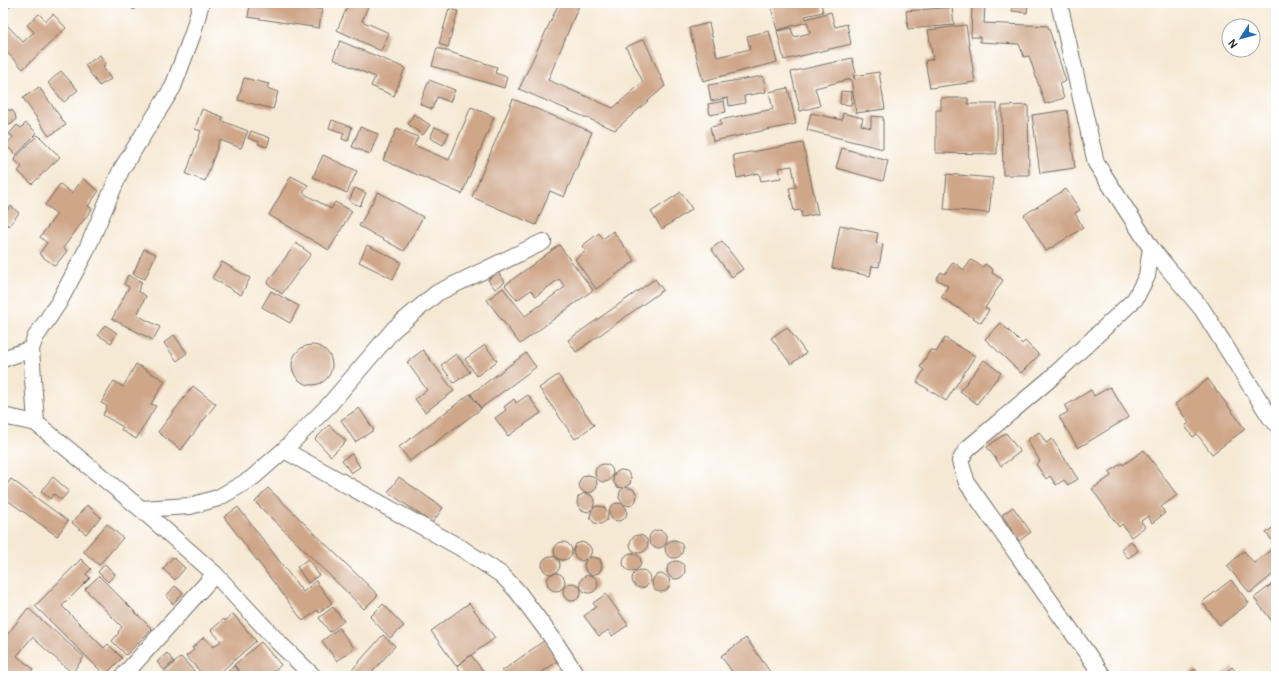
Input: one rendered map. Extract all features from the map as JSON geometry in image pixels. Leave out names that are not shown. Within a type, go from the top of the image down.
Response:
[{"type":"street","points":[[36,423],[31,349],[35,338],[59,302],[86,251],[121,170],[173,87],[194,33],[201,3]]},
{"type":"street","points":[[1059,3],[1096,163],[1151,248],[1202,309],[1270,417],[1276,423]]},
{"type":"street","points":[[141,509],[190,506],[218,498],[251,479],[284,450],[330,405],[394,329],[437,293],[543,242]]},
{"type":"street","points":[[1103,676],[967,483],[960,461],[967,449],[1050,379],[1135,299],[1147,276],[1151,248]]},
{"type":"street","points":[[3,359],[31,349]]},
{"type":"street","points":[[3,416],[36,423],[141,509],[215,574],[278,642],[312,676]]},
{"type":"street","points":[[284,450],[461,548],[502,575],[518,592],[577,676]]},
{"type":"street","points":[[123,676],[215,574]]},
{"type":"building","points":[[3,3],[14,3],[3,13]]},
{"type":"building","points":[[126,3],[139,3],[134,10]]},
{"type":"building","points":[[271,3],[284,3],[322,9],[319,28],[248,17],[250,4],[270,7]]},
{"type":"building","points":[[349,3],[369,4],[362,21],[389,33],[381,51],[337,30]]},
{"type":"building","points":[[559,3],[580,3],[548,80],[613,108],[643,82],[626,47],[644,39],[665,86],[615,130],[519,89]]},
{"type":"building","points":[[770,3],[821,3],[823,12],[805,16],[806,19],[831,12],[835,27],[847,24],[851,44],[784,60],[777,31],[791,28],[794,37],[810,33],[807,22],[777,30]]},
{"type":"building","points":[[1012,3],[1028,3],[1027,13],[1012,11]]},
{"type":"building","points":[[972,5],[985,6],[984,23],[1048,26],[1066,81],[1059,84],[1064,98],[1045,104],[1029,56],[1024,57],[1019,44],[980,42],[980,37],[971,37]]},
{"type":"building","points":[[952,7],[954,25],[908,29],[906,11]]},
{"type":"building","points":[[449,9],[458,11],[448,47],[439,44]]},
{"type":"building","points":[[39,14],[46,21],[53,14],[66,28],[23,69],[3,48],[3,21],[23,42],[34,32],[27,25]]},
{"type":"building","points":[[709,23],[717,57],[750,49],[747,36],[769,31],[777,62],[703,81],[689,28]]},
{"type":"building","points":[[966,25],[975,82],[930,88],[925,61],[933,59],[928,30]]},
{"type":"building","points":[[340,41],[405,68],[394,96],[371,86],[375,77],[333,59]]},
{"type":"building","points":[[437,48],[497,67],[495,73],[507,77],[504,88],[432,66]]},
{"type":"building","points":[[100,55],[106,64],[103,67],[111,79],[99,86],[85,65]]},
{"type":"building","points":[[852,58],[856,73],[853,74],[854,79],[854,76],[879,72],[885,109],[856,113],[851,79],[815,88],[820,106],[800,111],[791,72]]},
{"type":"building","points":[[61,71],[78,90],[64,102],[48,83]]},
{"type":"building","points":[[763,76],[766,92],[744,96],[745,103],[729,106],[728,98],[711,101],[708,85]]},
{"type":"building","points":[[244,78],[269,84],[267,88],[278,92],[273,109],[238,100]]},
{"type":"building","points":[[429,80],[455,90],[450,102],[437,97],[432,109],[420,104]]},
{"type":"building","points":[[39,87],[66,125],[49,136],[23,98]]},
{"type":"building","points":[[788,88],[796,124],[713,141],[710,127],[721,125],[720,120],[773,109],[769,92]]},
{"type":"building","points":[[841,91],[852,92],[851,105],[840,104]]},
{"type":"building","points":[[941,98],[968,98],[968,104],[997,104],[997,154],[936,153],[936,110],[941,110]]},
{"type":"building","points":[[513,99],[592,132],[564,197],[550,191],[536,225],[472,197]]},
{"type":"building","points":[[724,101],[726,112],[710,115],[708,104]]},
{"type":"building","points":[[1028,105],[1029,175],[1003,175],[1002,106]]},
{"type":"building","points":[[471,107],[494,117],[462,194],[383,160],[397,128],[418,137],[414,145],[449,160]]},
{"type":"building","points":[[202,109],[223,117],[222,121],[248,131],[241,148],[220,140],[205,181],[186,174],[201,131],[195,129]]},
{"type":"building","points":[[12,110],[16,119],[9,125],[3,123],[3,111]]},
{"type":"building","points":[[1067,110],[1075,168],[1040,173],[1032,115]]},
{"type":"building","points":[[811,113],[842,120],[843,113],[863,118],[861,125],[871,128],[871,116],[883,117],[883,149],[807,130]]},
{"type":"building","points":[[414,114],[430,125],[423,135],[408,124]]},
{"type":"building","points":[[332,120],[352,127],[348,141],[342,139],[344,133],[329,128]]},
{"type":"building","points":[[26,123],[37,133],[16,155],[6,145],[13,137],[9,134],[17,125],[21,128]]},
{"type":"building","points":[[360,127],[378,134],[370,154],[352,147]]},
{"type":"building","points":[[435,127],[449,133],[443,145],[430,138]]},
{"type":"building","points":[[251,131],[270,138],[267,147],[248,138]]},
{"type":"building","points":[[38,135],[60,157],[32,184],[18,171],[22,167],[14,159]]},
{"type":"building","points":[[803,143],[818,214],[802,217],[801,210],[794,211],[789,188],[796,187],[792,166],[779,168],[781,178],[761,181],[759,173],[737,178],[733,155]]},
{"type":"building","points":[[842,148],[888,161],[883,181],[836,168]]},
{"type":"building","points":[[323,155],[357,171],[347,193],[313,177]]},
{"type":"building","points":[[947,174],[993,178],[989,213],[944,209]]},
{"type":"building","points":[[291,176],[308,185],[303,193],[331,209],[335,202],[352,211],[329,250],[269,215]]},
{"type":"building","points":[[83,179],[99,191],[88,206],[92,209],[63,248],[67,251],[55,266],[39,254],[47,243],[40,237],[57,214],[45,205],[60,184],[72,193]]},
{"type":"building","points":[[355,188],[366,193],[360,206],[349,201]]},
{"type":"building","points":[[1066,189],[1080,210],[1075,213],[1083,228],[1046,251],[1024,215]]},
{"type":"building","points":[[378,192],[423,217],[404,251],[359,226]]},
{"type":"building","points":[[681,192],[692,209],[662,229],[651,212]]},
{"type":"building","points":[[11,206],[19,213],[9,226],[3,220],[3,215]]},
{"type":"building","points":[[840,225],[878,233],[876,243],[883,244],[879,267],[872,266],[870,276],[832,268]]},
{"type":"building","points":[[613,231],[635,261],[596,289],[575,259],[586,251],[582,246],[599,233],[603,239]]},
{"type":"building","points":[[722,241],[743,269],[732,277],[711,249]]},
{"type":"building","points":[[296,243],[311,254],[282,294],[267,283]]},
{"type":"building","points":[[367,245],[401,262],[393,279],[359,262]]},
{"type":"building","points":[[559,245],[593,290],[520,344],[487,300],[503,288],[525,316],[565,287],[559,279],[536,296],[531,290],[517,300],[505,285]]},
{"type":"building","points":[[144,249],[156,254],[145,279],[133,274]]},
{"type":"building","points":[[971,260],[983,267],[985,264],[993,270],[992,273],[1003,280],[985,308],[989,310],[981,323],[941,297],[948,286],[936,279],[941,272],[945,274],[953,262],[964,270]]},
{"type":"building","points":[[222,262],[250,278],[241,295],[212,278]]},
{"type":"building","points":[[498,272],[505,282],[495,289],[488,280]]},
{"type":"building","points":[[128,275],[142,282],[138,291],[146,296],[137,315],[160,327],[153,340],[112,319],[129,287],[124,284]]},
{"type":"building","points":[[655,279],[663,290],[576,352],[568,340]]},
{"type":"building","points":[[271,291],[299,306],[290,323],[262,307]]},
{"type":"building","points":[[1001,323],[1022,344],[1025,341],[1039,355],[1021,373],[985,339]]},
{"type":"building","points":[[105,325],[117,333],[111,343],[98,335]]},
{"type":"building","points":[[787,327],[806,353],[791,364],[771,338]]},
{"type":"building","points":[[174,335],[187,353],[177,361],[164,343]]},
{"type":"building","points":[[945,338],[975,356],[946,401],[917,382],[924,370],[920,367],[931,349],[936,352]]},
{"type":"building","points":[[316,345],[323,348],[329,354],[332,365],[331,373],[323,382],[316,385],[308,385],[301,382],[293,373],[292,361],[295,354],[304,346]]},
{"type":"building","points":[[485,345],[497,361],[477,376],[465,359]]},
{"type":"building","points":[[423,350],[454,391],[425,412],[415,399],[427,390],[407,362]]},
{"type":"building","points":[[526,353],[536,367],[481,408],[471,394]]},
{"type":"building","points":[[456,354],[470,372],[454,383],[441,365]]},
{"type":"building","points":[[984,360],[1001,373],[977,404],[960,391]]},
{"type":"building","points":[[136,364],[165,381],[151,404],[156,406],[136,439],[121,430],[123,427],[103,415],[107,406],[101,403],[114,381],[123,387]]},
{"type":"building","points":[[558,375],[594,425],[575,439],[539,388]]},
{"type":"building","points":[[1208,379],[1245,429],[1212,454],[1197,434],[1193,437],[1185,426],[1189,423],[1175,404]]},
{"type":"building","points":[[193,386],[216,404],[181,450],[158,432]]},
{"type":"building","points":[[1110,387],[1129,417],[1078,448],[1059,417],[1068,412],[1065,406],[1091,390],[1094,396]]},
{"type":"building","points":[[470,394],[481,409],[410,461],[399,447]]},
{"type":"building","points":[[528,395],[541,413],[508,436],[495,418],[506,410],[504,407],[514,399],[516,403]]},
{"type":"building","points":[[359,408],[374,430],[355,442],[341,420]]},
{"type":"building","points":[[329,425],[346,441],[331,456],[315,439]]},
{"type":"building","points":[[1039,432],[1046,443],[1052,439],[1078,479],[1068,485],[1064,480],[1056,485],[1050,476],[1046,479],[1036,464],[1040,461],[1027,440]]},
{"type":"building","points":[[1006,433],[1020,452],[1001,466],[987,447]]},
{"type":"building","points":[[1144,450],[1177,495],[1161,507],[1165,513],[1152,523],[1148,516],[1141,521],[1145,527],[1131,537],[1122,524],[1119,527],[1092,489],[1111,476],[1109,472],[1122,463],[1123,465]]},
{"type":"building","points":[[352,454],[360,467],[351,473],[342,460]]},
{"type":"building","points":[[604,464],[610,467],[613,473],[610,479],[604,482],[598,479],[595,473],[598,467]]},
{"type":"building","points":[[620,470],[627,471],[631,477],[630,484],[625,487],[633,489],[637,495],[636,501],[630,506],[623,504],[619,498],[620,491],[624,488],[617,487],[613,481],[614,474]]},
{"type":"building","points":[[588,475],[594,478],[597,484],[594,490],[588,493],[582,490],[579,484],[582,478]]},
{"type":"building","points":[[53,477],[69,491],[61,500],[54,494],[50,499],[41,491]]},
{"type":"building","points":[[399,477],[443,508],[432,523],[388,492]]},
{"type":"building","points":[[11,479],[68,521],[57,536],[3,497],[3,490]]},
{"type":"building","points":[[268,488],[378,595],[364,609],[255,502]]},
{"type":"building","points":[[584,493],[591,495],[595,500],[593,508],[597,506],[604,507],[608,513],[607,520],[601,524],[594,523],[590,517],[592,509],[588,512],[581,510],[577,504],[578,497]]},
{"type":"building","points":[[618,503],[624,506],[627,512],[624,518],[618,521],[612,518],[609,512],[612,506]]},
{"type":"building","points":[[87,505],[101,517],[86,534],[72,523]]},
{"type":"building","points":[[238,507],[303,592],[316,581],[332,603],[319,613],[317,610],[303,621],[224,517]]},
{"type":"building","points":[[1013,507],[1031,532],[1019,541],[1002,515]]},
{"type":"building","points":[[107,524],[123,538],[99,565],[83,551]]},
{"type":"building","points":[[1276,525],[1276,545],[1266,533]]},
{"type":"building","points":[[658,530],[664,533],[667,539],[664,545],[658,548],[652,545],[649,539],[652,533]]},
{"type":"building","points":[[639,535],[645,538],[648,544],[645,550],[639,553],[633,550],[630,544],[633,538]]},
{"type":"building","points":[[674,540],[680,543],[683,549],[680,555],[674,558],[668,555],[665,549],[668,543]]},
{"type":"building","points":[[1131,541],[1138,551],[1128,558],[1121,549]]},
{"type":"building","points":[[563,542],[569,545],[572,551],[569,557],[563,560],[557,557],[554,551],[557,545]]},
{"type":"building","points":[[582,542],[589,545],[592,551],[589,558],[593,557],[600,559],[602,566],[599,573],[592,575],[586,572],[584,565],[586,559],[582,561],[576,558],[573,551],[576,544]]},
{"type":"building","points":[[1276,546],[1276,572],[1250,593],[1227,566],[1244,551],[1254,563]]},
{"type":"building","points":[[632,553],[638,556],[641,562],[638,568],[632,571],[626,568],[623,562],[626,556]]},
{"type":"building","points":[[551,556],[557,559],[560,565],[557,571],[551,574],[545,571],[542,565],[545,559]]},
{"type":"building","points":[[173,557],[185,568],[175,580],[163,569]]},
{"type":"building","points":[[81,559],[91,569],[86,574],[90,578],[62,606],[104,648],[108,644],[122,658],[105,675],[35,606]]},
{"type":"building","points":[[308,559],[319,575],[308,583],[297,567]]},
{"type":"building","points":[[676,561],[682,564],[685,570],[682,576],[676,579],[670,576],[667,570],[670,564]]},
{"type":"building","points":[[105,564],[115,574],[108,582],[98,572]]},
{"type":"building","points":[[641,570],[647,573],[650,579],[647,585],[641,588],[635,585],[632,579],[635,573]]},
{"type":"building","points":[[556,573],[562,576],[565,582],[562,588],[556,591],[550,588],[547,582],[550,576]]},
{"type":"building","points":[[661,574],[667,577],[670,583],[667,589],[661,592],[655,589],[652,583],[655,577]]},
{"type":"building","points":[[589,575],[595,578],[598,584],[595,590],[589,593],[583,590],[580,584],[583,578]]},
{"type":"building","points":[[99,576],[152,629],[126,655],[112,641],[122,627],[85,589]]},
{"type":"building","points":[[1231,580],[1249,603],[1220,625],[1202,602]]},
{"type":"building","points":[[1276,581],[1276,626],[1254,598]]},
{"type":"building","points":[[572,583],[578,586],[581,592],[578,598],[572,601],[566,598],[563,592],[566,586]]},
{"type":"building","points":[[175,586],[183,593],[173,604],[166,596]]},
{"type":"building","points":[[606,594],[628,625],[612,636],[608,630],[599,636],[584,616],[596,607],[593,603]]},
{"type":"building","points":[[469,603],[495,638],[456,666],[431,631]]},
{"type":"building","points":[[383,604],[404,626],[390,638],[370,617]]},
{"type":"building","points":[[333,607],[344,621],[330,632],[319,618]]},
{"type":"building","points":[[28,608],[84,657],[72,673],[32,637],[17,656],[33,669],[28,676],[11,676],[3,669],[3,640]]},
{"type":"building","points":[[233,614],[256,641],[216,676],[204,676],[186,656],[194,650],[192,648],[204,637],[213,647],[221,641],[211,630],[224,619],[225,621]]},
{"type":"building","points":[[339,628],[354,648],[337,661],[322,641]]},
{"type":"building","points":[[383,635],[395,646],[369,676],[356,676],[351,671]]},
{"type":"building","points":[[746,638],[773,676],[735,676],[721,656]]},
{"type":"building","points":[[545,640],[559,660],[537,676],[506,676],[502,671]]},
{"type":"building","points":[[261,642],[281,665],[272,673],[275,676],[244,676],[234,665]]},
{"type":"building","points":[[167,653],[174,662],[164,670],[157,662]]},
{"type":"building","points":[[471,655],[487,676],[464,676],[457,666]]},
{"type":"building","points":[[181,657],[199,676],[160,676]]},
{"type":"building","points":[[234,666],[243,676],[223,676]]},
{"type":"building","points":[[1232,667],[1239,676],[1221,676]]},
{"type":"building","points":[[1195,669],[1201,676],[1186,676]]}]
